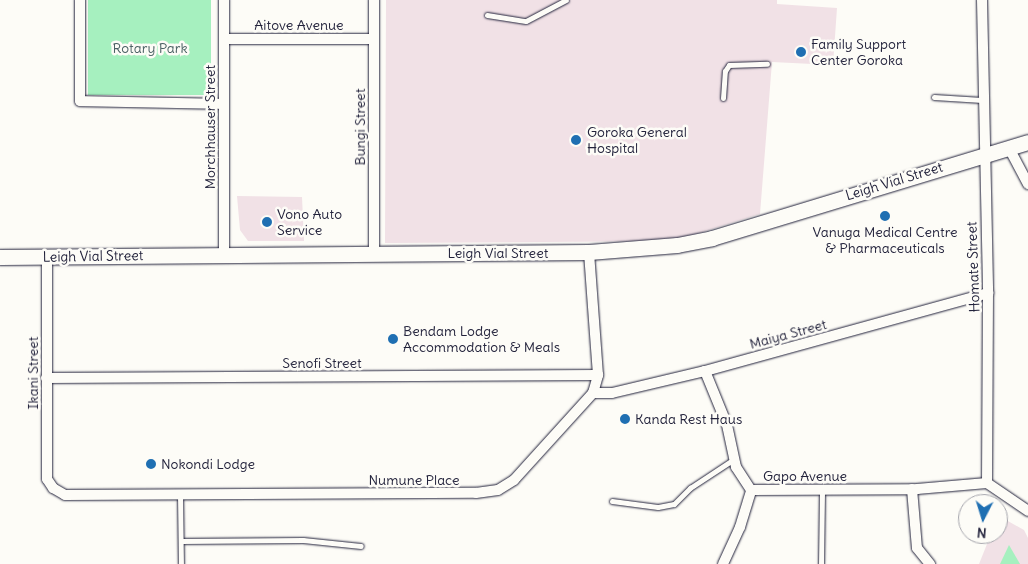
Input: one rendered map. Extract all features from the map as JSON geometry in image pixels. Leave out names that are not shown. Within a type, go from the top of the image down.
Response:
[{"type":"street","points":[[80,0],[80,101],[224,104]]},
{"type":"street","name":"Morchhauser Street","points":[[224,0],[224,254]]},
{"type":"street","name":"Bungi Street","points":[[374,0],[374,254]]},
{"type":"street","name":"Homate Street","points":[[982,0],[982,154],[988,293],[987,483]]},
{"type":"street","name":"Aitove Avenue","points":[[224,39],[373,39]]},
{"type":"street","name":"Leigh Vial Street","points":[[0,257],[589,252],[677,245],[712,238],[982,154],[1028,142]]},
{"type":"street","points":[[1009,148],[1028,184]]},
{"type":"street","name":"Numune Place","points":[[53,488],[65,494],[476,493],[498,490],[514,480],[593,393],[598,375],[589,252]]},
{"type":"street","name":"Ikani Street","points":[[47,256],[47,480],[53,488]]},
{"type":"street","name":"Maiya Street","points":[[593,393],[612,392],[705,371],[988,293]]},
{"type":"street","name":"Gapo Avenue","points":[[705,371],[727,425],[734,459],[750,490],[912,489],[987,483]]},
{"type":"street","name":"Senofi Street","points":[[46,378],[598,375]]},
{"type":"street","points":[[987,483],[1023,509]]},
{"type":"street","points":[[912,489],[917,548],[930,564]]},
{"type":"street","points":[[723,564],[740,527],[750,490]]},
{"type":"lane","points":[[487,15],[526,21],[566,0]]},
{"type":"lane","points":[[723,98],[725,71],[729,65],[767,64]]},
{"type":"lane","points":[[934,97],[982,100]]},
{"type":"lane","points":[[612,501],[658,507],[674,504],[690,488],[734,459]]},
{"type":"lane","points":[[821,564],[822,489]]},
{"type":"lane","points":[[180,494],[182,564]]},
{"type":"lane","points":[[1023,509],[1028,500]]},
{"type":"lane","points":[[181,541],[303,540],[361,546]]},
{"type":"shaded area","name":"Goroka General Hospital","points":[[386,0],[777,0],[777,4],[837,8],[833,65],[772,62],[760,214],[674,241],[385,243]]},
{"type":"shaded area","points":[[237,196],[302,197],[304,241],[248,241],[240,230]]},
{"type":"shaded area","points":[[1008,521],[1024,530],[1028,538],[1028,564],[979,564],[987,544],[1008,544]]},
{"type":"green space","name":"Rotary Park","points":[[88,0],[211,0],[211,95],[88,95]]},
{"type":"green space","points":[[1009,545],[1020,564],[1000,564]]},
{"type":"place","name":"Family Support Center Goroka","points":[[801,52]]},
{"type":"place","name":"Goroka General Hospital","points":[[576,140]]},
{"type":"place","name":"Vanuga Medical Centre & Pharmaceuticals","points":[[885,216]]},
{"type":"place","name":"Vono Auto Service","points":[[267,222]]},
{"type":"place","name":"Bendam Lodge Accommodation & Meals","points":[[393,339]]},
{"type":"place","name":"Kanda Rest Haus","points":[[625,419]]},
{"type":"place","name":"Nokondi Lodge","points":[[151,464]]}]
